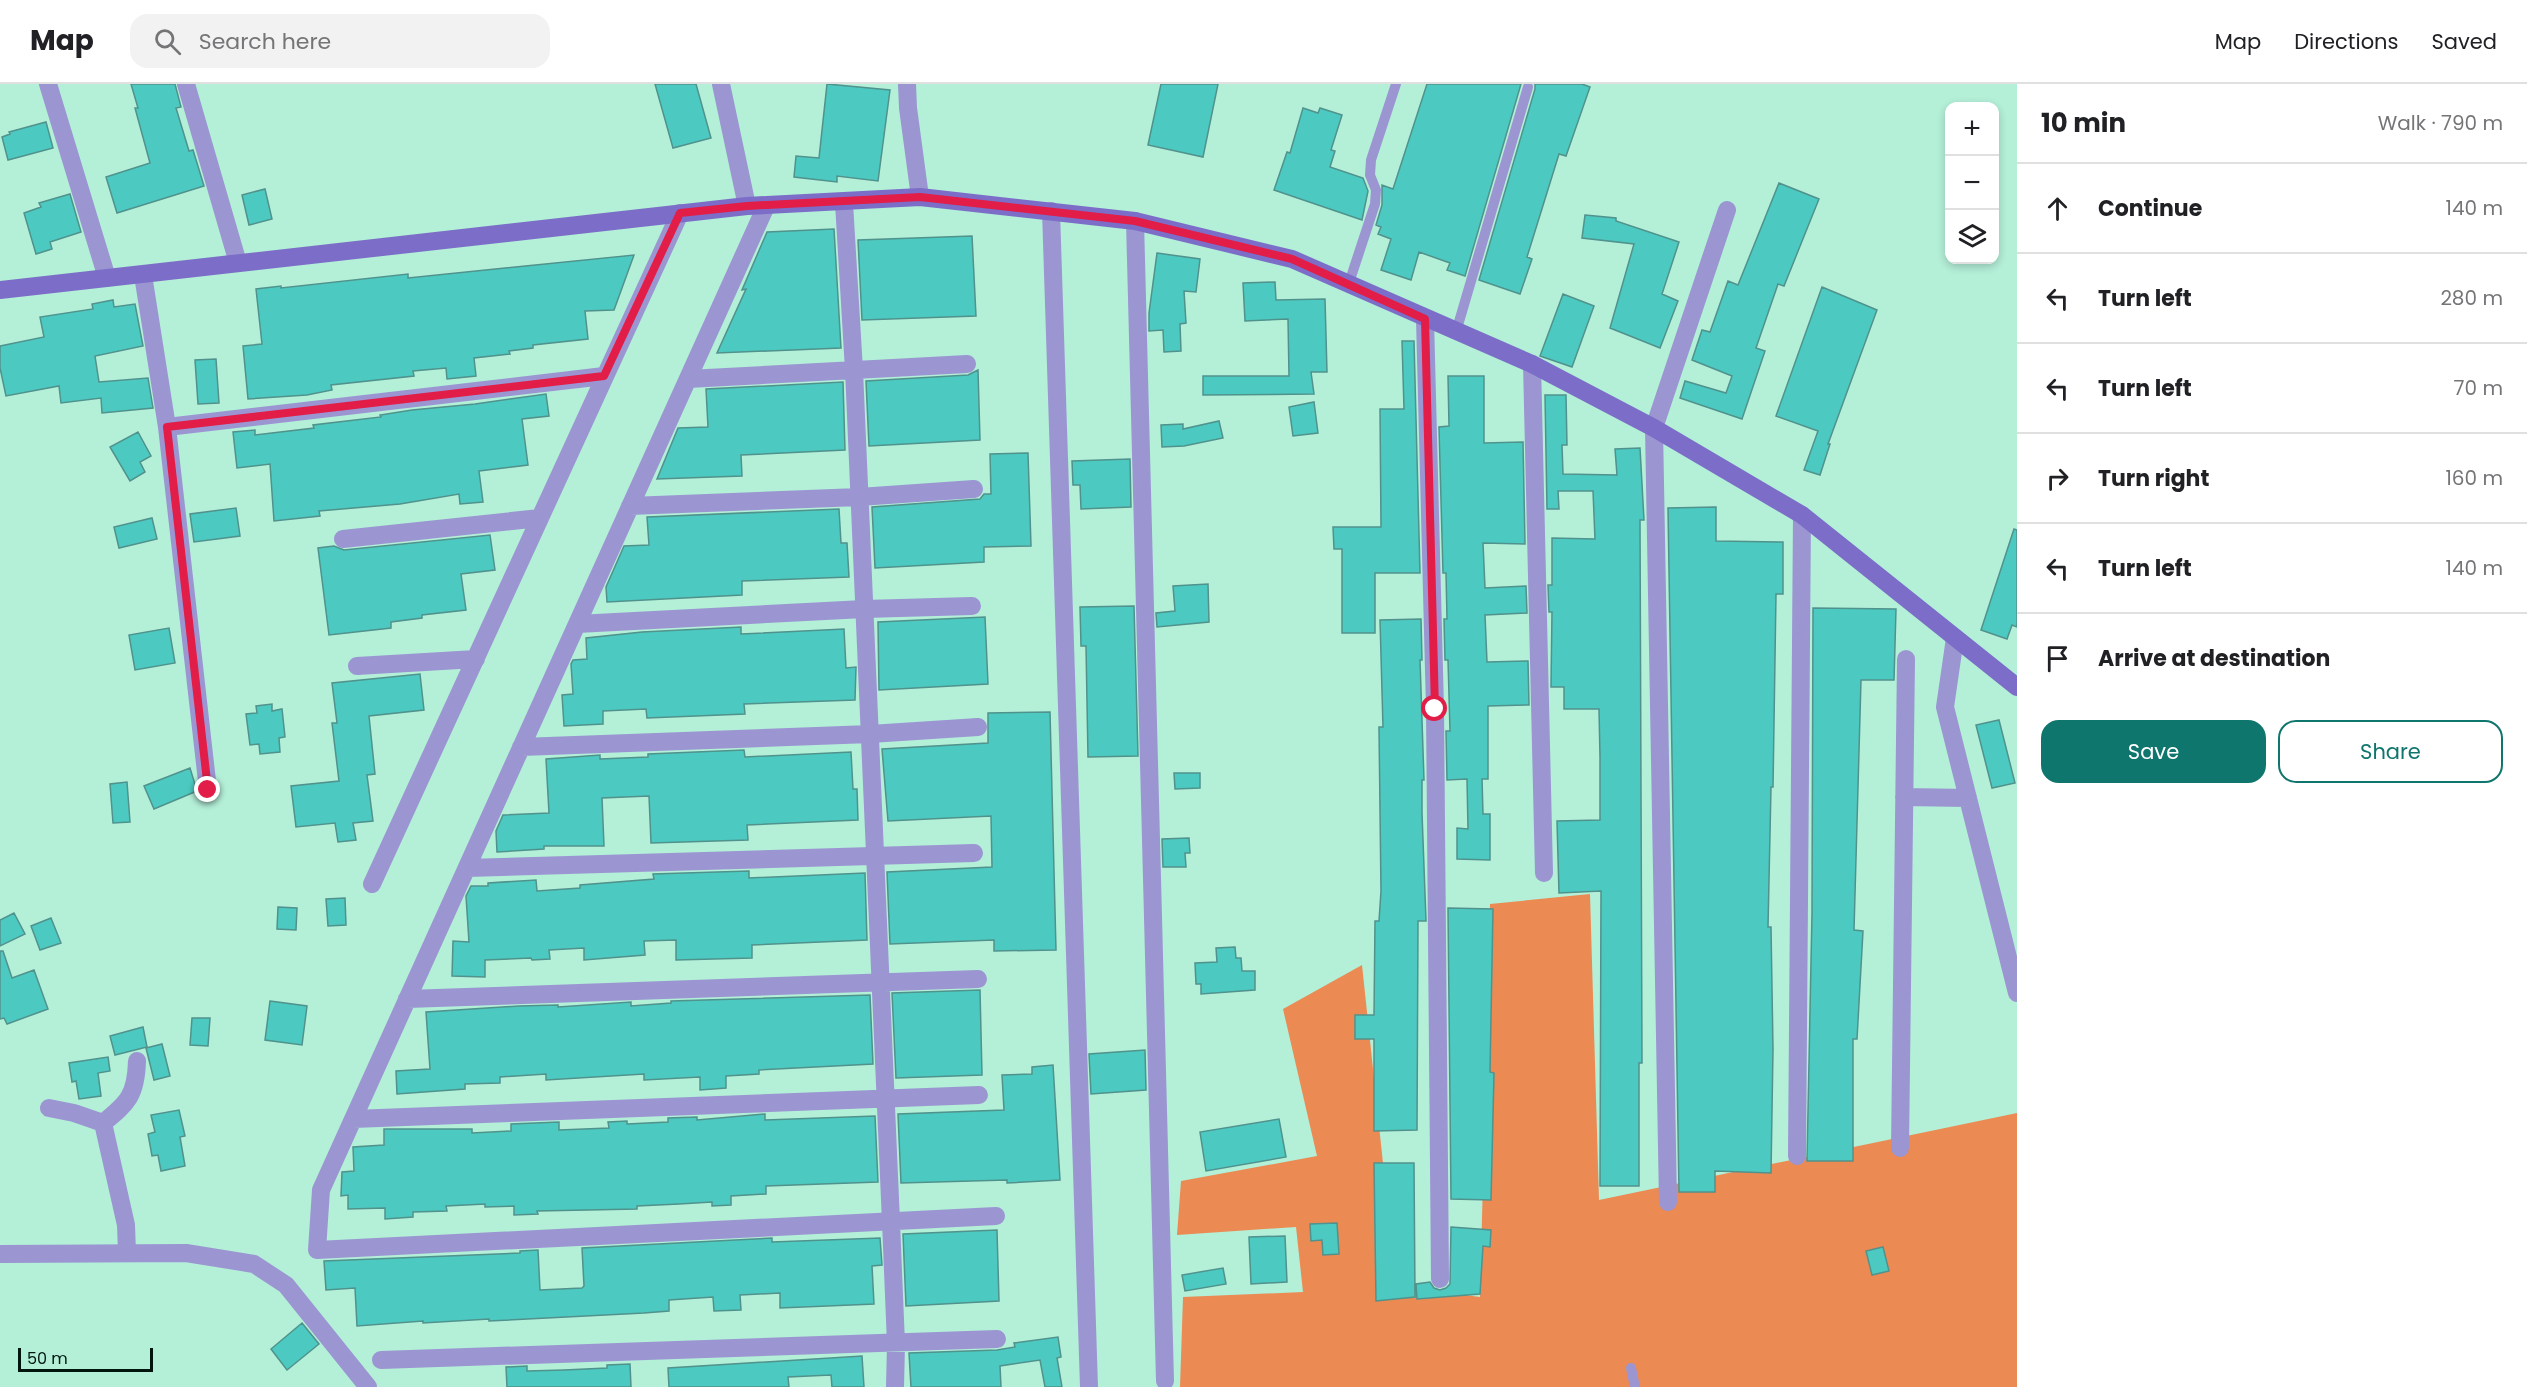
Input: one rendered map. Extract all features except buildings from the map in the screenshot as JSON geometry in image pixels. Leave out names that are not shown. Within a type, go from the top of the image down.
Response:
[{"type":"street","points":[[48,84],[107,278]]},
{"type":"street","points":[[186,84],[238,263]]},
{"type":"street","points":[[721,84],[747,206]]},
{"type":"street","points":[[907,84],[920,197]]},
{"type":"street","points":[[0,290],[143,276],[238,263],[747,206],[920,197],[1135,221],[1292,259],[1532,364],[1654,428],[1802,515],[2017,687]]},
{"type":"street","points":[[844,202],[854,370],[886,1101],[896,1344],[895,1387]]},
{"type":"street","points":[[766,206],[321,1190],[317,1250],[996,1216]]},
{"type":"street","points":[[1668,1202],[1654,428],[1727,210]]},
{"type":"street","points":[[1051,211],[1089,1387]]},
{"type":"street","points":[[372,884],[680,213]]},
{"type":"street","points":[[1135,221],[1165,1381]]},
{"type":"street","points":[[143,276],[167,427],[208,790]]},
{"type":"street","points":[[1425,319],[1435,709],[1440,1279]]},
{"type":"street","points":[[688,379],[967,364]]},
{"type":"street","points":[[1532,364],[1544,873]]},
{"type":"street","points":[[167,427],[604,376]]},
{"type":"street","points":[[630,506],[859,497],[974,489]]},
{"type":"street","points":[[1797,1156],[1802,515]]},
{"type":"street","points":[[343,538],[540,518]]},
{"type":"street","points":[[577,624],[864,609],[972,606]]},
{"type":"street","points":[[1956,638],[1945,707],[2017,993]]},
{"type":"street","points":[[357,666],[476,659]]},
{"type":"street","points":[[1900,1148],[1906,659]]},
{"type":"street","points":[[521,747],[870,734],[978,727]]},
{"type":"street","points":[[1904,797],[1968,798]]},
{"type":"street","points":[[467,868],[974,853]]},
{"type":"street","points":[[407,999],[978,979]]},
{"type":"street","points":[[103,1123],[131,1096],[136,1080],[137,1061]]},
{"type":"street","points":[[353,1119],[886,1101],[979,1095]]},
{"type":"street","points":[[49,1108],[74,1113],[103,1123]]},
{"type":"street","points":[[103,1123],[126,1225],[127,1253]]},
{"type":"street","points":[[0,1254],[186,1253],[254,1264],[285,1284],[368,1387]]},
{"type":"street","points":[[381,1360],[997,1339]]},
{"type":"lane","points":[[1349,283],[1375,204],[1376,190],[1370,175],[1371,160],[1396,84]]},
{"type":"lane","points":[[1456,332],[1528,87]]},
{"type":"lane","points":[[1631,1368],[1635,1387]]},
{"type":"shaded area","points":[[1590,894],[1599,1200],[2017,1113],[2017,1387],[1180,1387],[1183,1297],[1303,1292],[1296,1227],[1177,1235],[1181,1181],[1317,1156],[1283,1009],[1362,965],[1396,1286],[1480,1297],[1490,904]]},
{"type":"route","points":[[208,790],[167,427],[604,376],[680,213],[747,206],[920,197],[1135,221],[1292,259],[1425,319],[1435,709]]}]
